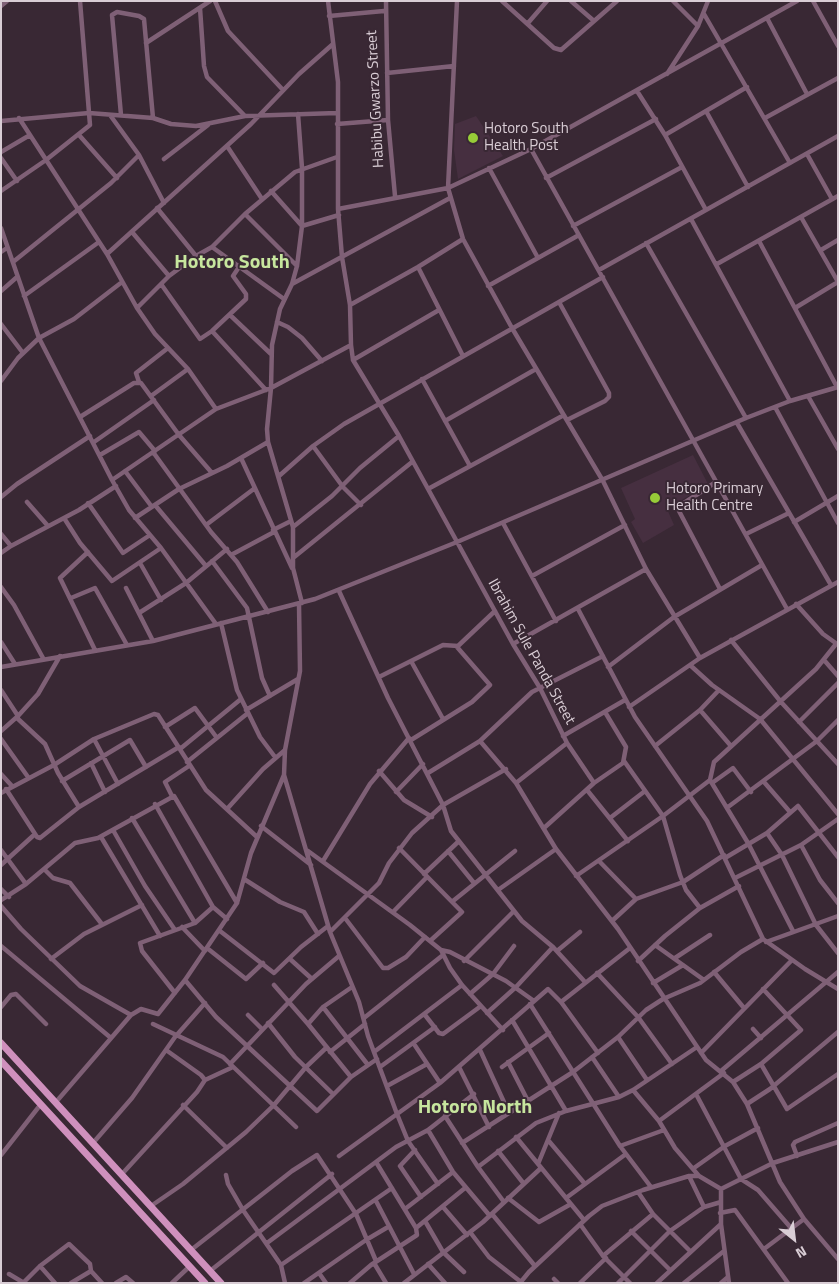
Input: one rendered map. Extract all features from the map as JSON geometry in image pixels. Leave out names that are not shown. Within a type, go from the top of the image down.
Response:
[{"type":"main road","points":[[1,1043],[221,1283]]},
{"type":"main road","points":[[1,1061],[205,1283]]},
{"type":"street","points":[[1,6],[7,1]]},
{"type":"street","points":[[1,191],[80,135],[90,125],[80,1]]},
{"type":"street","points":[[146,43],[210,1]]},
{"type":"street","points":[[328,1],[338,82],[336,124],[338,209],[342,257],[350,305],[353,360],[439,310]]},
{"type":"street","name":"Habibu Gwarzo Street","points":[[386,1],[384,11],[388,120],[395,196]]},
{"type":"street","points":[[457,1],[448,188],[462,239],[512,328],[603,481],[646,569],[700,658]]},
{"type":"street","points":[[502,1],[554,48],[561,50],[617,1]]},
{"type":"street","points":[[528,23],[547,1]]},
{"type":"street","points":[[570,1],[594,22]]},
{"type":"street","points":[[673,1],[698,26]]},
{"type":"street","points":[[666,76],[698,26],[708,1]]},
{"type":"street","points":[[338,209],[395,196],[448,188],[531,148],[666,76],[721,42],[797,1]]},
{"type":"street","points":[[813,1],[838,46]]},
{"type":"street","points":[[218,2],[228,31],[283,90]]},
{"type":"street","points":[[200,8],[206,77],[245,116]]},
{"type":"street","points":[[329,16],[384,11]]},
{"type":"street","points":[[121,115],[113,13],[117,12],[143,18],[153,118]]},
{"type":"street","points":[[704,14],[790,163]]},
{"type":"street","points":[[767,18],[807,94]]},
{"type":"street","points":[[107,254],[227,146],[283,90],[333,44]]},
{"type":"street","points":[[387,73],[454,66]]},
{"type":"street","points":[[765,118],[838,78]]},
{"type":"street","points":[[665,135],[747,87]]},
{"type":"street","points":[[637,91],[665,135],[706,210]]},
{"type":"street","points":[[706,111],[748,187]]},
{"type":"street","points":[[1,121],[89,113],[153,118],[183,126],[209,124],[245,116],[337,113]]},
{"type":"street","points":[[110,114],[139,155],[164,202]]},
{"type":"street","points":[[298,114],[302,168],[302,226],[297,266],[277,322],[271,354],[267,429],[268,442],[293,527],[293,568],[300,604],[298,679],[285,750],[284,774],[308,851],[328,926],[364,1018],[374,1052],[397,1114],[408,1141],[438,1184]]},
{"type":"street","points":[[19,118],[107,254],[136,308],[155,334],[188,369],[216,409]]},
{"type":"street","points":[[336,124],[388,120]]},
{"type":"street","points":[[546,178],[656,120]]},
{"type":"street","points":[[164,159],[209,124]]},
{"type":"street","points":[[1,152],[30,135]]},
{"type":"street","points":[[80,135],[117,178]]},
{"type":"street","points":[[599,270],[838,136]]},
{"type":"street","points":[[227,146],[262,199]]},
{"type":"street","points":[[531,148],[787,609]]},
{"type":"street","points":[[807,154],[832,199]]},
{"type":"street","points":[[12,262],[117,178],[139,155]]},
{"type":"street","points":[[136,308],[169,276],[212,247],[271,191],[302,168],[337,157]]},
{"type":"street","points":[[1,158],[17,181]]},
{"type":"street","points":[[573,226],[682,167]]},
{"type":"street","points":[[489,168],[538,258]]},
{"type":"street","points":[[271,191],[302,226]]},
{"type":"street","points":[[717,264],[838,196]]},
{"type":"street","points":[[292,284],[450,198]]},
{"type":"street","points":[[157,208],[196,256]]},
{"type":"street","points":[[245,214],[297,266]]},
{"type":"street","points":[[302,226],[339,215]]},
{"type":"street","points":[[795,308],[838,282],[801,217]]},
{"type":"street","points":[[691,220],[717,264],[790,401]]},
{"type":"street","points":[[1,228],[39,338],[112,480],[135,518],[161,548],[218,624],[241,699],[260,736],[275,757]]},
{"type":"street","points":[[132,232],[169,276]]},
{"type":"street","points":[[488,286],[579,235]]},
{"type":"street","points":[[350,305],[418,268],[462,239]]},
{"type":"street","points":[[821,250],[838,240]]},
{"type":"street","points":[[1,667],[43,658],[153,641],[300,604],[458,542],[746,418],[790,401],[838,387],[759,241]]},
{"type":"street","points":[[24,296],[99,242]]},
{"type":"street","points":[[646,243],[746,418]]},
{"type":"street","points":[[212,247],[284,299]]},
{"type":"street","points":[[1,252],[7,248]]},
{"type":"street","points":[[161,284],[197,338],[203,338],[246,299],[246,294],[233,276],[239,267]]},
{"type":"street","points":[[418,268],[463,356]]},
{"type":"street","points":[[1,291],[18,277]]},
{"type":"street","points":[[279,476],[313,446],[379,403],[603,278]]},
{"type":"street","points":[[1,381],[23,353],[39,338],[74,319],[122,282]]},
{"type":"street","points":[[559,302],[609,393],[609,397],[605,401],[567,420]]},
{"type":"street","points":[[230,315],[271,354]]},
{"type":"street","points":[[277,322],[288,327],[302,338],[322,361]]},
{"type":"street","points":[[1,324],[23,353]]},
{"type":"street","points":[[212,331],[269,389]]},
{"type":"street","points":[[112,480],[216,409],[269,389],[351,345]]},
{"type":"street","points":[[168,348],[138,371],[136,375],[139,382],[178,435],[212,473]]},
{"type":"street","name":"Ibrahim Sule Panda Street","points":[[353,360],[399,436],[513,644],[540,688],[567,743],[516,783]]},
{"type":"street","points":[[94,442],[188,369]]},
{"type":"street","points":[[445,421],[536,369]]},
{"type":"street","points":[[422,379],[470,466]]},
{"type":"street","points":[[80,417],[139,382]]},
{"type":"street","points":[[808,396],[838,449]]},
{"type":"street","points":[[775,407],[838,523]]},
{"type":"street","points":[[428,489],[564,415]]},
{"type":"street","points":[[738,422],[831,586]]},
{"type":"street","points":[[100,455],[139,432],[206,525],[227,549],[268,612]]},
{"type":"street","points":[[1,497],[17,484],[90,436]]},
{"type":"street","points":[[293,527],[343,487],[360,468],[399,436]]},
{"type":"street","points":[[135,518],[179,489],[241,458],[268,442]]},
{"type":"street","points":[[313,446],[343,487],[360,505]]},
{"type":"street","points":[[241,458],[293,568]]},
{"type":"street","points":[[293,558],[412,462]]},
{"type":"street","points":[[126,471],[153,506],[206,566]]},
{"type":"street","points":[[716,482],[684,503],[679,511],[720,589]]},
{"type":"street","points":[[1,553],[116,486]]},
{"type":"street","points":[[206,525],[255,488]]},
{"type":"street","points":[[794,522],[838,496]]},
{"type":"street","points":[[27,502],[48,526]]},
{"type":"street","points":[[88,503],[123,553],[150,534]]},
{"type":"street","points":[[746,534],[788,513]]},
{"type":"street","points":[[64,518],[88,552],[112,581],[161,548]]},
{"type":"street","points":[[231,555],[291,521]]},
{"type":"street","points":[[503,523],[556,621]]},
{"type":"street","points":[[532,576],[624,525]]},
{"type":"street","points":[[1,534],[11,546]]},
{"type":"street","points":[[139,613],[186,583],[227,549]]},
{"type":"street","points":[[88,552],[60,577],[95,650]]},
{"type":"street","points":[[212,561],[246,605],[262,678],[270,696]]},
{"type":"street","points":[[140,563],[161,600]]},
{"type":"street","points":[[608,667],[674,617],[762,565]]},
{"type":"street","points":[[513,644],[646,569]]},
{"type":"street","points":[[629,707],[700,658],[838,582]]},
{"type":"street","points":[[1,587],[14,605],[43,658]]},
{"type":"street","points":[[70,598],[95,588],[127,645]]},
{"type":"street","points":[[126,588],[153,641]]},
{"type":"street","points":[[339,590],[378,677],[443,805],[448,825],[486,873],[513,912],[555,949],[585,982]]},
{"type":"street","points":[[793,931],[748,843],[711,781],[714,762],[824,660],[837,644],[823,634],[796,604]]},
{"type":"street","points":[[578,608],[629,707],[707,821],[765,940],[792,960],[838,989]]},
{"type":"street","points":[[457,647],[495,611]]},
{"type":"street","points":[[731,640],[780,702],[837,761]]},
{"type":"street","points":[[1,642],[15,664]]},
{"type":"street","points":[[323,861],[379,771],[410,739],[472,702],[490,684],[457,647],[446,644],[378,677]]},
{"type":"street","points":[[2,729],[18,717],[38,694],[60,656]]},
{"type":"street","points":[[428,773],[480,741],[518,702],[540,688],[603,656]]},
{"type":"street","points":[[824,660],[838,676]]},
{"type":"street","points":[[411,661],[443,719]]},
{"type":"street","points":[[690,665],[719,690],[760,719],[838,814]]},
{"type":"street","points":[[237,903],[176,797],[172,796],[165,782],[247,712],[298,679]]},
{"type":"street","points":[[799,722],[838,683]]},
{"type":"street","points":[[1,690],[18,717],[45,744],[62,781],[80,807]]},
{"type":"street","points":[[655,746],[700,710],[719,690]]},
{"type":"street","points":[[6,789],[35,834],[40,838],[80,807],[179,748],[241,699]]},
{"type":"street","points":[[563,736],[625,700]]},
{"type":"street","points":[[165,726],[195,708],[217,738]]},
{"type":"street","points":[[700,710],[731,746]]},
{"type":"street","points":[[604,712],[626,747],[624,761],[663,816],[683,882],[700,908]]},
{"type":"street","points":[[1,793],[28,777],[54,765],[94,739],[154,714],[158,715],[206,790],[257,837]]},
{"type":"street","points":[[728,807],[752,792],[794,760],[838,720]]},
{"type":"street","points":[[1,739],[28,777]]},
{"type":"street","points":[[94,739],[104,754],[118,784]]},
{"type":"street","points":[[62,781],[130,740],[146,767]]},
{"type":"street","points":[[480,741],[506,769],[516,783],[556,848],[612,921],[706,1060],[733,1082],[747,1104],[780,1182],[804,1219],[838,1259]]},
{"type":"street","points":[[567,743],[594,783]]},
{"type":"street","points":[[227,809],[275,757],[285,750]]},
{"type":"street","points":[[544,828],[594,783],[624,761]]},
{"type":"street","points":[[91,763],[105,792]]},
{"type":"street","points":[[396,792],[423,764]]},
{"type":"street","points":[[576,876],[663,816],[689,795],[733,768],[752,792]]},
{"type":"street","points":[[330,932],[369,895],[379,883],[399,848],[443,805],[506,769]]},
{"type":"street","points":[[379,771],[404,800],[432,817]]},
{"type":"street","points":[[1,774],[12,786]]},
{"type":"street","points":[[56,1102],[131,1015],[141,1009],[158,1014],[220,931],[237,903],[261,826],[284,774]]},
{"type":"street","points":[[764,782],[790,812]]},
{"type":"street","points":[[587,790],[628,841]]},
{"type":"street","points":[[610,818],[646,791]]},
{"type":"street","points":[[1,900],[26,884],[78,841],[94,840],[101,837],[155,804],[172,796]]},
{"type":"street","points":[[155,804],[213,907],[227,919]]},
{"type":"street","points":[[612,921],[636,899],[683,882],[767,832],[796,807],[800,807],[838,857]]},
{"type":"street","points":[[132,818],[195,923]]},
{"type":"street","points":[[735,878],[782,856],[820,833],[838,819]]},
{"type":"street","points":[[261,826],[311,865]]},
{"type":"street","points":[[113,830],[145,886],[175,930]]},
{"type":"street","points":[[767,832],[782,856],[816,925],[838,953]]},
{"type":"street","points":[[1,865],[35,834]]},
{"type":"street","points":[[101,837],[160,936]]},
{"type":"street","points":[[393,912],[459,841]]},
{"type":"street","points":[[801,845],[820,880],[838,903]]},
{"type":"street","points":[[345,918],[383,968],[388,968],[406,957],[462,914],[462,909],[399,848]]},
{"type":"street","points":[[498,890],[556,848]]},
{"type":"street","points":[[1,850],[26,884]]},
{"type":"street","points":[[308,851],[428,939],[442,952],[462,985],[503,1030]]},
{"type":"street","points":[[448,851],[474,883]]},
{"type":"street","points":[[453,901],[515,851]]},
{"type":"street","points":[[599,861],[636,899]]},
{"type":"street","points":[[44,869],[58,881],[70,883],[101,924]]},
{"type":"street","points":[[244,879],[280,902],[304,912],[318,934]]},
{"type":"street","points":[[638,961],[700,908],[739,886]]},
{"type":"street","points":[[1,889],[8,897]]},
{"type":"street","points":[[51,959],[84,934],[142,905]]},
{"type":"street","points":[[1,906],[21,930],[80,986],[131,1015]]},
{"type":"street","points":[[175,993],[140,945],[195,923],[213,907]]},
{"type":"street","points":[[464,961],[513,912]]},
{"type":"street","points":[[462,1144],[572,1072],[618,1037],[638,1017],[663,999],[704,980],[740,952],[765,940],[816,925],[838,916]]},
{"type":"street","points":[[220,931],[274,973],[328,926]]},
{"type":"street","points":[[182,927],[206,950],[246,979],[263,963]]},
{"type":"street","points":[[487,1013],[555,949],[580,932]]},
{"type":"street","points":[[675,958],[710,935]]},
{"type":"street","points":[[1,946],[111,1038]]},
{"type":"street","points":[[470,994],[493,974],[514,946]]},
{"type":"street","points":[[655,946],[675,958],[704,980]]},
{"type":"street","points":[[561,1002],[630,948]]},
{"type":"street","points":[[364,1018],[442,952],[450,952],[516,987],[532,1002],[572,1072],[620,1146],[651,1188]]},
{"type":"street","points":[[122,1174],[183,1105],[197,1092],[205,1080],[232,1065],[246,1045],[289,1001],[339,956]]},
{"type":"street","points":[[290,958],[312,979]]},
{"type":"street","points":[[701,1052],[792,960]]},
{"type":"street","points":[[653,983],[683,965]]},
{"type":"street","points":[[714,972],[744,1008]]},
{"type":"street","points":[[659,1121],[696,1094],[825,981],[838,972]]},
{"type":"street","points":[[596,973],[638,1017],[672,1064]]},
{"type":"street","points":[[185,980],[246,1045],[317,1111],[351,1077],[377,1059]]},
{"type":"street","points":[[374,1052],[462,985]]},
{"type":"street","points":[[274,986],[289,1001],[351,1077]]},
{"type":"street","points":[[308,1024],[323,1007],[352,987]]},
{"type":"street","points":[[733,1082],[761,1064],[801,1030],[789,1014],[763,989]]},
{"type":"street","points":[[339,1156],[440,1083],[548,990],[561,1002],[598,1053]]},
{"type":"street","points":[[1,1007],[11,995],[16,994],[46,1024]]},
{"type":"street","points":[[93,1143],[132,1098],[176,1036],[205,1003]]},
{"type":"street","points":[[425,1014],[439,1033],[443,1034],[481,1006]]},
{"type":"street","points":[[323,1007],[368,1065]]},
{"type":"street","points":[[248,1015],[262,1029]]},
{"type":"street","points":[[512,1020],[566,1111]]},
{"type":"street","points":[[268,1023],[306,1067],[333,1094]]},
{"type":"street","points":[[153,1024],[223,1057],[296,1127]]},
{"type":"street","points":[[330,1052],[365,1024]]},
{"type":"street","points":[[380,1067],[414,1044],[434,1027]]},
{"type":"street","points":[[753,1029],[762,1038]]},
{"type":"street","points":[[747,1104],[774,1085],[838,1032]]},
{"type":"street","points":[[502,1067],[548,1033]]},
{"type":"street","points":[[618,1037],[647,1080]]},
{"type":"street","points":[[414,1044],[440,1083]]},
{"type":"street","points":[[478,1167],[536,1123],[559,1113],[634,1090],[697,1047]]},
{"type":"street","points":[[150,1206],[183,1184],[274,1105],[306,1067],[326,1048]]},
{"type":"street","points":[[166,1050],[201,1075],[205,1080]]},
{"type":"street","points":[[480,1050],[509,1113]]},
{"type":"street","points":[[592,1057],[619,1096]]},
{"type":"street","points":[[508,1062],[528,1101]]},
{"type":"street","points":[[387,1086],[428,1064]]},
{"type":"street","points":[[761,1064],[787,1109],[838,1074]]},
{"type":"street","points":[[459,1067],[489,1127]]},
{"type":"street","points":[[634,1090],[699,1176],[721,1189]]},
{"type":"street","points":[[267,1243],[376,1162],[428,1130],[474,1094]]},
{"type":"street","points":[[696,1094],[741,1178],[758,1190],[791,1228]]},
{"type":"street","points":[[1,1155],[41,1104]]},
{"type":"street","points":[[183,1105],[226,1148]]},
{"type":"street","points":[[404,1283],[468,1234],[524,1184],[540,1166],[559,1113]]},
{"type":"street","points":[[445,1116],[478,1167],[506,1200],[539,1222],[571,1204]]},
{"type":"street","points":[[797,1156],[793,1145],[795,1142],[838,1123]]},
{"type":"street","points":[[694,1168],[725,1146],[758,1128]]},
{"type":"street","points":[[428,1130],[453,1172],[465,1188],[535,1266]]},
{"type":"street","points":[[620,1146],[664,1130]]},
{"type":"street","points":[[516,1137],[584,1220]]},
{"type":"street","points":[[548,1140],[585,1184]]},
{"type":"street","points":[[721,1189],[773,1163],[838,1142]]},
{"type":"street","points":[[415,1150],[400,1166],[421,1197]]},
{"type":"street","points":[[498,1151],[524,1184]]},
{"type":"street","points":[[191,1250],[292,1171],[317,1154],[332,1174],[356,1214],[375,1262],[386,1283]]},
{"type":"street","points":[[566,1198],[626,1154]]},
{"type":"street","points":[[350,1283],[375,1262],[417,1234],[416,1228],[376,1162]]},
{"type":"street","points":[[405,1209],[453,1172]]},
{"type":"street","points":[[210,1271],[332,1174]]},
{"type":"street","points":[[226,1175],[228,1184],[243,1210],[281,1265],[285,1283]]},
{"type":"street","points":[[443,1207],[489,1257],[520,1282],[584,1220],[602,1206],[689,1176],[699,1176]]},
{"type":"street","points":[[689,1176],[704,1207]]},
{"type":"street","points":[[281,1265],[376,1201],[392,1188]]},
{"type":"street","points":[[416,1228],[465,1188]]},
{"type":"street","points":[[721,1189],[720,1213],[729,1280],[721,1283]]},
{"type":"street","points":[[638,1192],[653,1214],[690,1250]]},
{"type":"street","points":[[376,1201],[414,1274]]},
{"type":"street","points":[[618,1283],[670,1231],[704,1207],[720,1202]]},
{"type":"street","points":[[720,1213],[735,1210],[788,1283]]},
{"type":"street","points":[[580,1283],[604,1257],[653,1214]]},
{"type":"street","points":[[764,1248],[804,1219]]},
{"type":"street","points":[[425,1221],[444,1252],[464,1272]]},
{"type":"street","points":[[580,1224],[604,1257],[630,1283]]},
{"type":"street","points":[[657,1283],[690,1250],[721,1224]]},
{"type":"street","points":[[304,1283],[388,1227]]},
{"type":"street","points":[[631,1232],[670,1270]]},
{"type":"street","points":[[9,1274],[23,1283],[40,1266],[71,1244],[90,1264],[92,1272],[102,1283]]},
{"type":"street","points":[[684,1283],[724,1251]]},
{"type":"street","points":[[428,1264],[445,1283]]},
{"type":"street","points":[[40,1266],[55,1283]]},
{"type":"street","points":[[172,1283],[190,1266]]},
{"type":"street","points":[[71,1283],[92,1272]]},
{"type":"street","points":[[319,1273],[326,1283]]},
{"type":"street","points":[[116,1283],[126,1276],[133,1283]]},
{"type":"shaded area","name":"Hotoro South Health Post","points":[[476,116],[503,156],[458,179],[454,150],[455,124]]},
{"type":"shaded area","name":"Hotoro Primary Health Centre","points":[[693,455],[708,484],[667,509],[674,525],[643,543],[631,522],[635,519],[621,488]]},
{"type":"place","name":"Hotoro South Health Post","points":[[473,138]]},
{"type":"place","name":"Hotoro Primary Health Centre","points":[[655,498]]},
{"type":"district","name":"Hotoro South","points":[[232,263]]},
{"type":"district","name":"Hotoro North","points":[[475,1108]]}]
